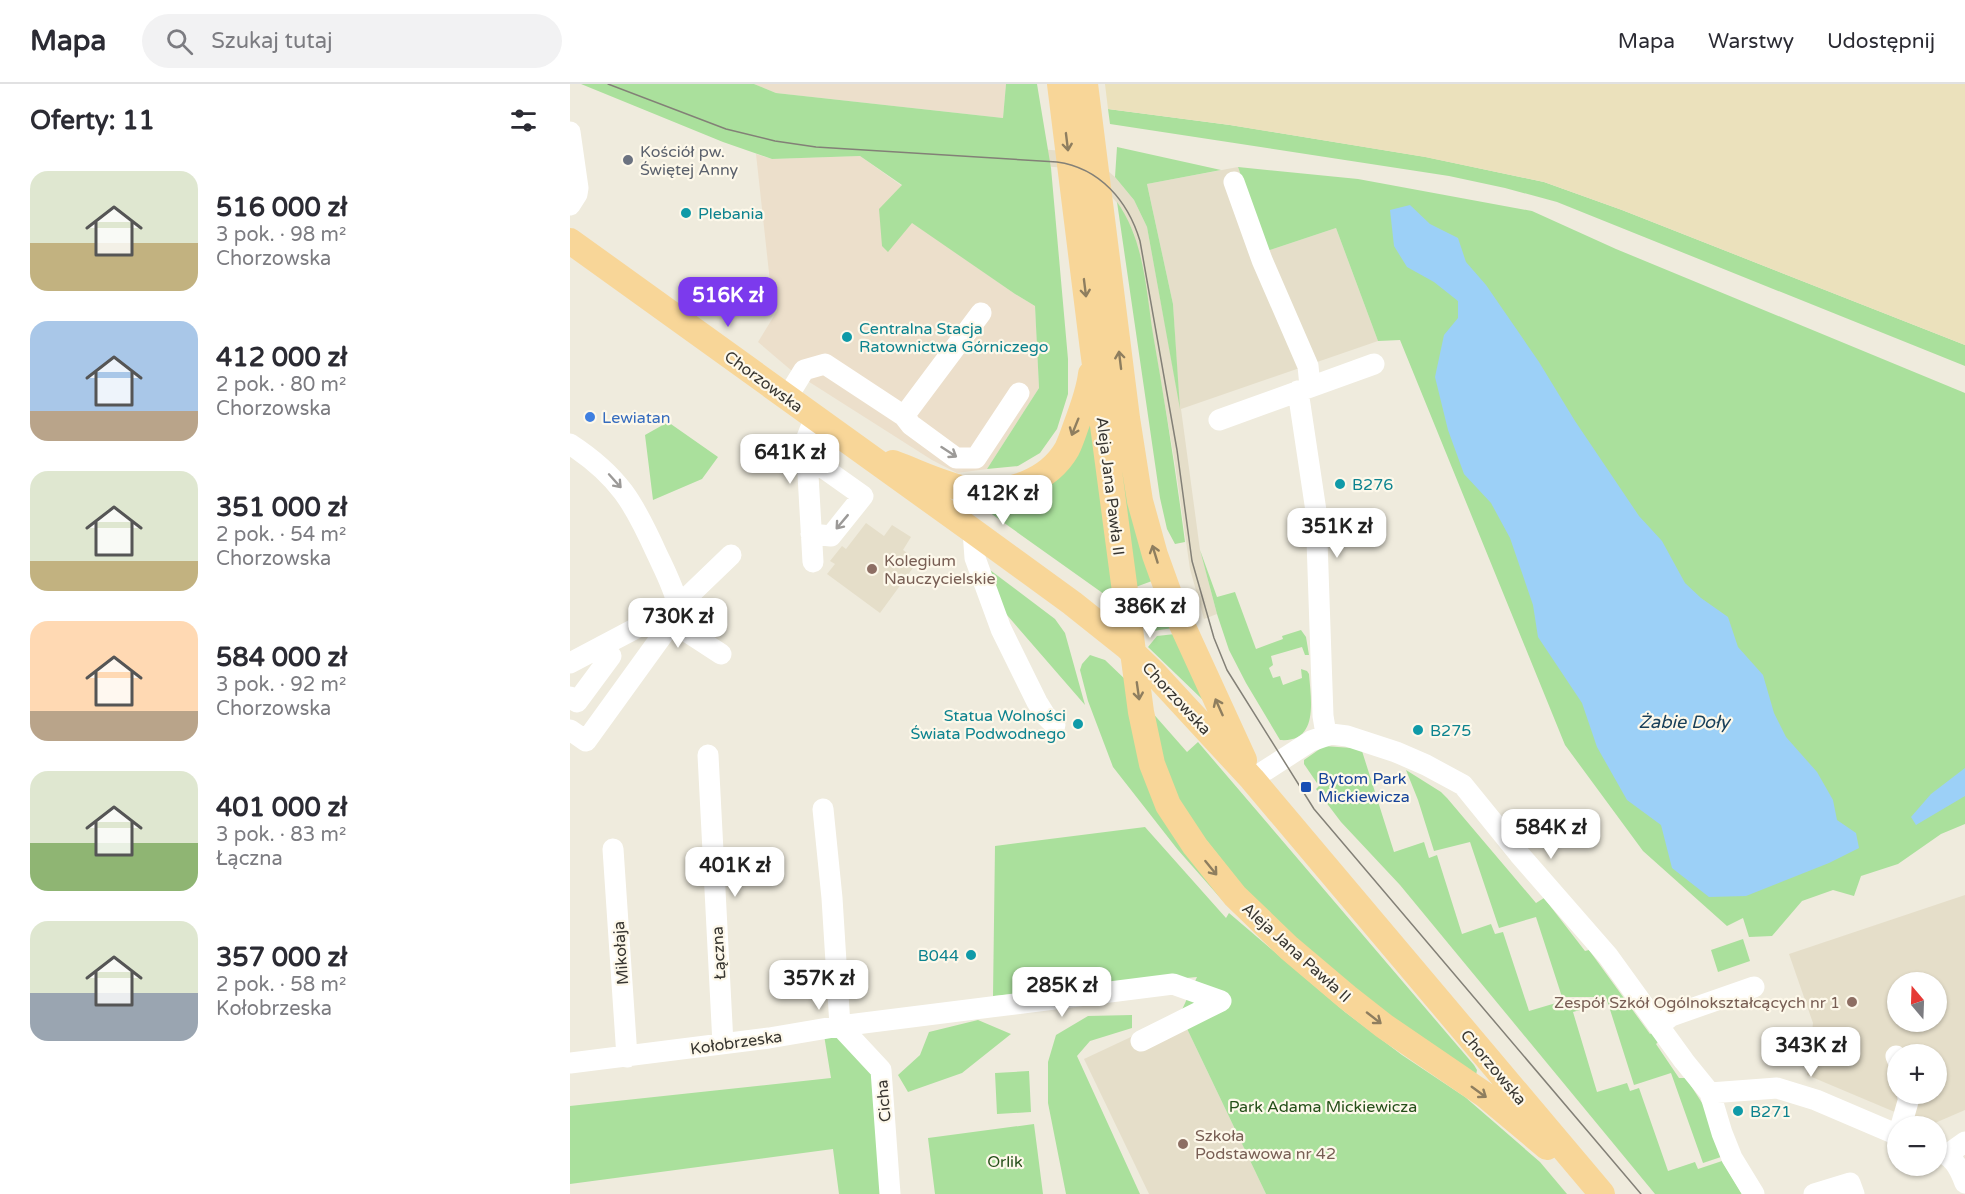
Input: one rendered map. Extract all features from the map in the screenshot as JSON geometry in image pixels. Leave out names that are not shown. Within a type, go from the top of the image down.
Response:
[{"type":"main road","name":"Aleja Jana Pawła II","points":[[1060,84],[1141,712],[1152,764],[1168,805],[1208,864],[1262,924],[1366,1011],[1485,1095],[1597,1188]]},
{"type":"main road","name":"Aleja Jana Pawła II","points":[[1085,84],[1127,418],[1140,501],[1173,605],[1252,779]]},
{"type":"main road","name":"Chorzowska","points":[[571,243],[788,396],[1117,638],[1154,673],[1252,779],[1597,1188]]},
{"type":"main road","points":[[861,451],[972,490],[1002,490],[1026,485],[1050,471],[1066,449],[1089,387],[1093,350]]},
{"type":"street","points":[[570,132],[578,188],[570,205]]},
{"type":"street","points":[[1234,182],[1262,260],[1308,366],[1304,388],[1316,511],[1323,716],[1326,734]]},
{"type":"street","points":[[904,416],[981,314]]},
{"type":"street","points":[[788,396],[804,370],[825,364],[904,416],[911,425],[956,458],[976,458],[1019,393]]},
{"type":"street","points":[[1219,420],[1374,364]]},
{"type":"street","points":[[813,562],[806,440],[815,417]]},
{"type":"street","points":[[570,444],[587,455],[616,482],[638,512],[674,591],[672,613]]},
{"type":"street","points":[[808,457],[863,496],[831,536],[811,534]]},
{"type":"street","points":[[973,531],[975,558],[1001,629],[1037,702],[1055,725]]},
{"type":"street","points":[[570,730],[586,741],[672,613],[731,555]]},
{"type":"street","points":[[570,663],[672,613]]},
{"type":"street","points":[[672,613],[721,654]]},
{"type":"street","points":[[570,697],[577,702],[611,656],[602,646]]},
{"type":"street","points":[[1252,779],[1326,734],[1347,736],[1396,752],[1462,785],[1608,956],[1710,1093],[1732,1158],[1754,1194]]},
{"type":"street","name":"Łączna","points":[[708,755],[723,1044]]},
{"type":"street","points":[[823,809],[832,898],[840,1026]]},
{"type":"street","name":"Mikołaja","points":[[613,849],[627,1057]]},
{"type":"street","name":"Kołobrzeska","points":[[570,1063],[1173,984],[1221,1001],[1141,1041]]},
{"type":"street","points":[[1659,1026],[1671,1016],[1754,987]]},
{"type":"street","name":"Cicha","points":[[840,1026],[881,1070],[890,1194]]},
{"type":"street","points":[[1710,1093],[1777,1088],[1816,1100],[1887,1130]]},
{"type":"street","points":[[1950,1148],[1965,1184]]},
{"type":"street","points":[[1814,1194],[1850,1183],[1854,1194]]},
{"type":"shaded area","points":[[754,84],[1006,84],[1003,118],[776,93]]},
{"type":"shaded area","points":[[921,140],[1064,151],[1108,171],[1115,177],[1134,200],[1147,227],[1179,401],[1173,304],[1147,184],[1238,167],[1267,251],[1336,228],[1378,341],[1181,409],[1200,550],[1217,614],[1204,619],[1190,569],[1175,464],[1139,254],[1134,234],[1122,209],[1107,191],[1066,168],[923,156]]},
{"type":"shaded area","points":[[756,154],[772,159],[860,156],[902,186],[888,251],[912,222],[1035,306],[1039,388],[987,469],[957,473],[932,460],[792,371],[758,342],[777,311],[771,291]]},
{"type":"shaded area","name":"Kolegium Nauczycielskie","points":[[866,523],[884,536],[892,525],[911,537],[903,550],[918,561],[880,613],[827,574],[835,564],[830,561],[842,546],[846,549]]},
{"type":"shaded area","name":"Zespół Szkół Ogólnokształcących nr 1","points":[[1965,895],[1965,1110],[1947,1118],[1904,1116],[1807,1075],[1813,1023],[1789,954]]},
{"type":"shaded area","name":"Szkoła Podstawowa nr 42","points":[[1180,1014],[1266,1194],[1149,1194],[1084,1059]]},
{"type":"green space","points":[[581,84],[754,84],[776,93],[1003,118],[1006,84],[1037,84],[1051,168],[1068,359],[1068,394],[1057,429],[1040,453],[1018,466],[987,469],[1039,388],[1035,306],[912,223],[888,252],[882,246],[879,209],[902,185],[860,156],[772,159],[723,142]]},
{"type":"green space","points":[[1108,109],[1230,125],[1426,157],[1544,182],[1622,210],[1965,345],[1965,366],[1557,202],[1449,176],[1110,124]]},
{"type":"green space","points":[[1117,147],[1221,170],[1147,184],[1173,304],[1180,409],[1147,227],[1134,200],[1115,177]]},
{"type":"green space","points":[[1238,167],[1358,179],[1532,211],[1616,249],[1965,393],[1965,824],[1941,834],[1898,864],[1861,876],[1854,896],[1833,890],[1802,901],[1772,936],[1749,937],[1743,918],[1727,926],[1643,851],[1565,745],[1400,340],[1378,341],[1336,228],[1267,251]]},
{"type":"green space","points":[[1117,202],[1133,232],[1146,283],[1185,542],[1175,544],[1167,529],[1160,498]]},
{"type":"green space","points":[[1095,228],[1173,628],[1153,631],[1148,592],[1155,590],[1152,581],[1133,588]]},
{"type":"green space","points":[[1089,414],[1118,604],[979,503],[1003,499]]},
{"type":"green space","points":[[668,422],[718,457],[702,479],[653,500],[645,435]]},
{"type":"green space","points":[[1200,550],[1217,597],[1235,592],[1256,649],[1283,639],[1282,636],[1301,630],[1306,637],[1309,655],[1305,655],[1302,647],[1271,656],[1273,665],[1269,668],[1273,678],[1280,676],[1283,685],[1302,678],[1301,669],[1309,674],[1310,718],[1301,735],[1293,739],[1280,740],[1246,683],[1229,650]]},
{"type":"green space","points":[[986,567],[1055,619],[1065,633],[1085,705],[994,600],[989,591],[996,581]]},
{"type":"green space","points":[[1175,634],[1204,701],[1148,647],[1157,636]]},
{"type":"green space","points":[[1090,655],[1105,660],[1128,682],[1223,901],[1178,850],[1113,767],[1088,701],[1080,670]]},
{"type":"green space","points":[[1150,710],[1187,752],[1198,742],[1474,1065],[1477,1070],[1476,1075],[1401,1028],[1270,921],[1174,799]]},
{"type":"green space","points":[[1324,746],[1362,751],[1394,852],[1424,842],[1429,858],[1437,855],[1462,934],[1491,924],[1495,934],[1503,932],[1529,1011],[1556,1003],[1596,1002],[1597,1005],[1573,1012],[1597,1092],[1627,1083],[1630,1091],[1639,1088],[1668,1171],[1695,1162],[1698,1169],[1722,1161],[1742,1194],[1655,1194],[1400,885],[1341,822],[1316,789],[1319,786],[1304,764],[1304,760]]},
{"type":"green space","points":[[1406,770],[1441,792],[1536,903],[1544,898],[1585,951],[1589,950],[1650,1034],[1654,1032],[1659,1041],[1656,1044],[1679,1078],[1686,1078],[1704,1106],[1721,1157],[1703,1163],[1671,1073],[1634,1085],[1606,997],[1562,997],[1536,917],[1499,928],[1470,842],[1434,851]]},
{"type":"green space","name":"Park Adama Mickiewicza","points":[[1145,827],[1226,918],[1229,913],[1345,1012],[1402,1055],[1465,1097],[1540,1162],[1567,1194],[1266,1194],[1180,1014],[1197,977],[993,996],[995,846]]},
{"type":"green space","points":[[1743,939],[1750,961],[1718,972],[1711,950]]},
{"type":"green space","points":[[1132,1015],[1132,1028],[1090,1041],[1077,1056],[1140,1194],[1066,1194],[1048,1103],[1048,1062],[1056,1035],[1088,1016]]},
{"type":"green space","points":[[978,1020],[1011,1034],[962,1073],[908,1092],[898,1075],[920,1055],[929,1032]]},
{"type":"green space","points":[[852,1031],[874,1072],[883,1194],[839,1194],[833,1149],[570,1184],[570,1106],[831,1078],[824,1035]]},
{"type":"green space","points":[[1029,1071],[1031,1112],[997,1114],[995,1073]]},
{"type":"green space","name":"Orlik","points":[[1034,1124],[1043,1194],[935,1194],[928,1138]]},
{"type":"sand","points":[[1105,84],[1965,84],[1965,345],[1622,210],[1544,182],[1425,157],[1230,125],[1108,109]]},
{"type":"water","name":"Żabie Doły","points":[[1410,205],[1430,224],[1458,238],[1466,262],[1486,285],[1539,362],[1575,421],[1639,516],[1662,541],[1685,583],[1701,598],[1728,617],[1738,647],[1763,675],[1774,713],[1786,737],[1817,772],[1833,800],[1837,820],[1856,833],[1859,848],[1829,863],[1746,896],[1709,897],[1672,868],[1661,825],[1627,800],[1597,747],[1582,703],[1538,637],[1533,605],[1510,538],[1491,503],[1464,474],[1448,430],[1435,377],[1444,335],[1458,318],[1458,301],[1434,282],[1407,267],[1394,246],[1390,210]]},
{"type":"water","points":[[1965,768],[1965,796],[1916,825],[1911,817],[1931,794]]},
{"type":"tram line","points":[[608,84],[726,129],[775,141],[816,147],[1057,162],[1086,171],[1110,189],[1128,213],[1140,241],[1177,450],[1192,561],[1214,638],[1227,670],[1314,809],[1641,1194]]},
{"type":"place","name":"Kościół pw. Świętej Anny","points":[[628,160]]},
{"type":"place","name":"Plebania","points":[[686,213]]},
{"type":"place","name":"Centralna Stacja Ratownictwa Górniczego","points":[[847,337]]},
{"type":"place","name":"Lewiatan","points":[[590,417]]},
{"type":"place","name":"B276","points":[[1340,484]]},
{"type":"place","name":"Kolegium Nauczycielskie","points":[[872,569]]},
{"type":"place","name":"Statua Wolności Świata Podwodnego","points":[[1078,724]]},
{"type":"place","name":"B275","points":[[1418,730]]},
{"type":"place","name":"Bytom Park Mickiewicza","points":[[1306,787]]},
{"type":"place","name":"B044","points":[[971,955]]},
{"type":"place","name":"Zespół Szkół Ogólnokształcących nr 1","points":[[1852,1002]]},
{"type":"place","name":"B271","points":[[1738,1111]]},
{"type":"place","name":"Szkoła Podstawowa nr 42","points":[[1183,1144]]}]
